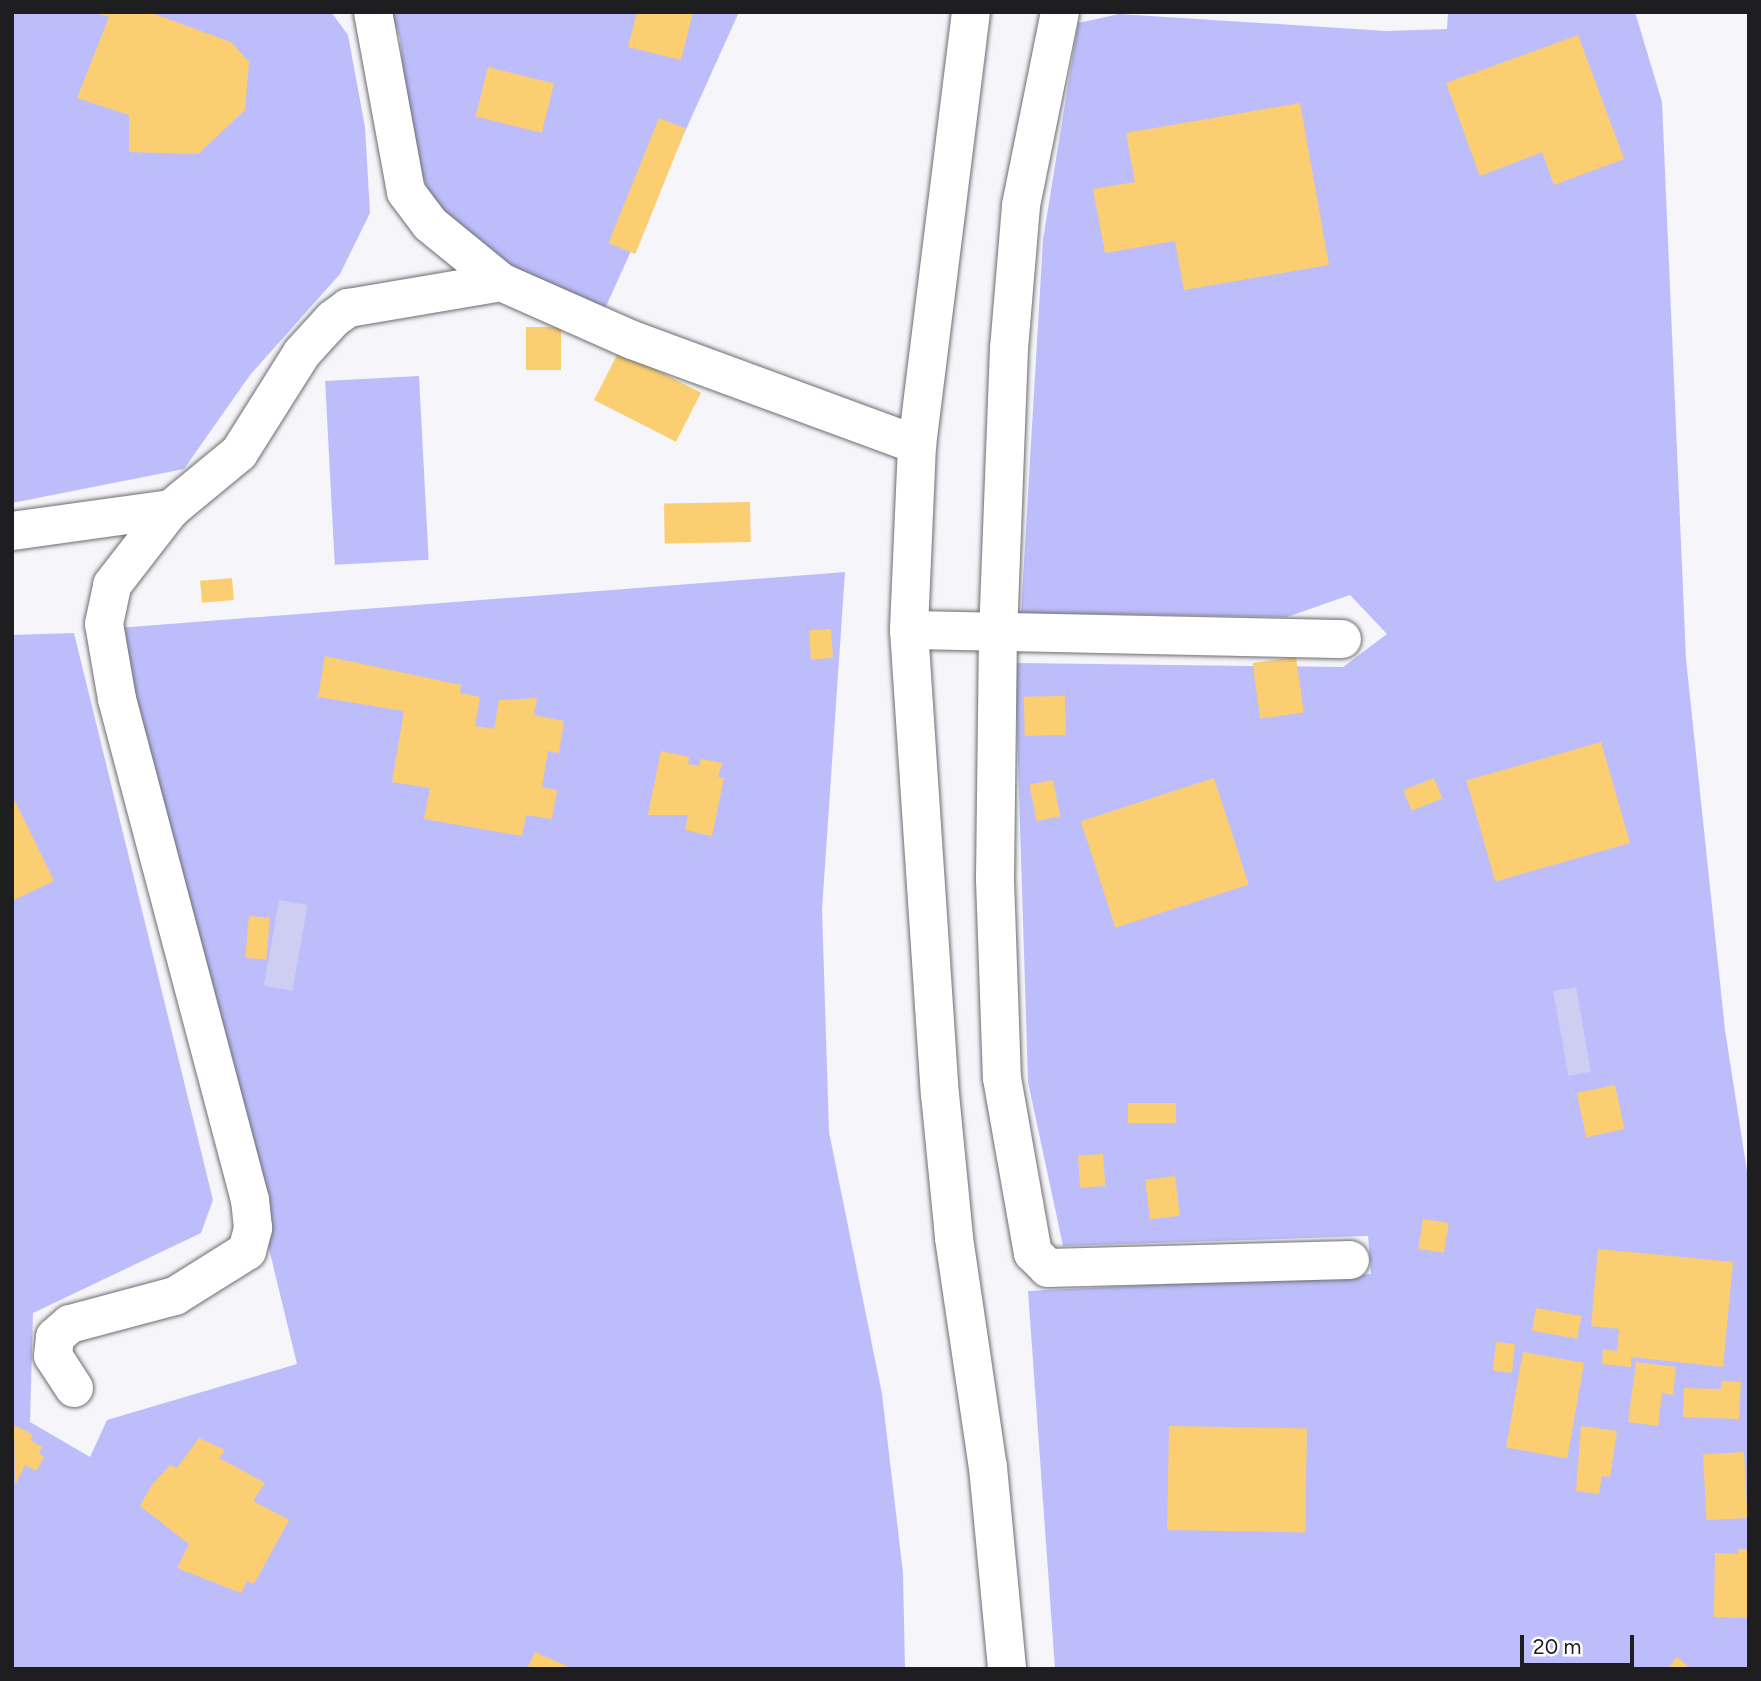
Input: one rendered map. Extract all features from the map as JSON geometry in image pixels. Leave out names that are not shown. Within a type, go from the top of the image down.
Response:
[{"type":"street","points":[[373,12],[406,192],[430,224],[501,282],[632,340],[917,445]]},
{"type":"street","points":[[971,12],[917,445],[909,630],[942,1120],[988,1467],[1007,1669]]},
{"type":"street","points":[[1060,12],[1021,206],[1009,348],[999,632],[995,880],[1002,1078],[1033,1253],[1048,1268],[1350,1260]]},
{"type":"street","points":[[74,1388],[53,1356],[55,1337],[70,1324],[175,1296],[216,1273],[247,1251],[253,1228],[250,1200],[117,699],[104,624],[112,585],[171,509],[239,453],[302,353],[348,308],[501,282]]},
{"type":"street","points":[[12,531],[171,509]]},
{"type":"street","points":[[909,630],[1342,639]]},
{"type":"shaded area","points":[[12,12],[331,12],[348,35],[365,127],[370,213],[340,274],[250,375],[184,469],[12,503]]},
{"type":"shaded area","points":[[391,12],[739,12],[603,313],[503,263],[438,213],[410,147],[400,38]]},
{"type":"shaded area","points":[[1448,12],[1635,12],[1662,102],[1686,659],[1725,1030],[1749,1184],[1749,1669],[1055,1669],[1028,1291],[1371,1274],[1368,1236],[1063,1246],[1028,1082],[1015,663],[1343,667],[1387,634],[1350,595],[1287,617],[1021,613],[1043,240],[1078,23],[1119,14],[1386,31],[1447,29]]},
{"type":"shaded area","points":[[419,376],[429,560],[335,565],[325,381]]},
{"type":"shaded area","points":[[845,572],[822,909],[829,1132],[882,1394],[903,1573],[905,1669],[12,1669],[12,635],[74,633],[213,1200],[201,1233],[33,1313],[30,1422],[90,1457],[107,1420],[297,1364],[118,628]]},
{"type":"shaded area","points":[[279,900],[308,905],[292,991],[264,986]]},
{"type":"shaded area","points":[[1576,987],[1591,1072],[1568,1076],[1553,991]]},
{"type":"building","points":[[94,12],[149,12],[231,42],[249,62],[245,110],[198,154],[129,152],[129,115],[77,98],[109,17]]},
{"type":"building","points":[[637,12],[693,12],[681,60],[628,47]]},
{"type":"building","points":[[1578,35],[1624,159],[1554,185],[1542,152],[1480,176],[1446,83]]},
{"type":"building","points":[[488,67],[554,83],[542,133],[476,116]]},
{"type":"building","points":[[1300,103],[1329,265],[1184,290],[1175,241],[1105,253],[1093,189],[1135,182],[1126,133]]},
{"type":"building","points":[[659,118],[686,129],[635,254],[608,243]]},
{"type":"building","points":[[526,327],[561,327],[561,370],[526,370]]},
{"type":"building","points":[[619,351],[701,393],[676,442],[594,400]]},
{"type":"building","points":[[750,502],[751,542],[665,543],[664,504]]},
{"type":"building","points":[[232,578],[234,600],[202,603],[200,581]]},
{"type":"building","points":[[831,629],[833,658],[811,659],[809,631]]},
{"type":"building","points":[[325,656],[461,685],[460,693],[480,697],[475,726],[494,729],[499,700],[537,698],[534,715],[564,721],[559,753],[548,751],[542,787],[557,790],[552,819],[526,815],[522,836],[424,819],[430,788],[392,782],[404,711],[318,697]]},
{"type":"building","points":[[1296,657],[1304,712],[1260,719],[1252,663]]},
{"type":"building","points":[[1065,696],[1066,735],[1025,736],[1024,697]]},
{"type":"building","points":[[1601,742],[1630,843],[1495,882],[1466,781]]},
{"type":"building","points":[[661,751],[689,757],[688,764],[699,766],[701,759],[722,763],[718,777],[724,778],[712,836],[685,830],[688,815],[648,815]]},
{"type":"building","points":[[1214,778],[1249,885],[1115,928],[1081,821]]},
{"type":"building","points":[[1434,778],[1442,798],[1412,811],[1403,790]]},
{"type":"building","points":[[1053,780],[1060,816],[1037,821],[1029,785]]},
{"type":"building","points":[[15,801],[54,881],[12,901],[12,802]]},
{"type":"building","points":[[249,916],[270,918],[266,960],[245,958]]},
{"type":"building","points":[[1615,1085],[1624,1129],[1586,1137],[1577,1093]]},
{"type":"building","points":[[1128,1103],[1176,1103],[1176,1123],[1128,1123]]},
{"type":"building","points":[[1103,1154],[1105,1186],[1080,1188],[1078,1156]]},
{"type":"building","points":[[1175,1176],[1180,1216],[1150,1219],[1145,1180]]},
{"type":"building","points":[[1423,1219],[1449,1223],[1444,1253],[1418,1249]]},
{"type":"building","points":[[1598,1249],[1733,1262],[1723,1367],[1631,1357],[1631,1367],[1602,1364],[1603,1349],[1617,1351],[1619,1329],[1591,1326]]},
{"type":"building","points":[[1536,1308],[1581,1316],[1577,1339],[1532,1331]]},
{"type":"building","points":[[1496,1342],[1515,1344],[1512,1373],[1493,1371]]},
{"type":"building","points":[[1523,1352],[1584,1363],[1567,1458],[1506,1448]]},
{"type":"building","points":[[1636,1362],[1676,1367],[1673,1395],[1662,1393],[1658,1426],[1628,1422]]},
{"type":"building","points":[[1721,1381],[1741,1382],[1739,1419],[1683,1417],[1684,1388],[1721,1389]]},
{"type":"building","points":[[14,1425],[33,1435],[30,1440],[42,1447],[39,1454],[44,1457],[36,1471],[25,1465],[15,1485]]},
{"type":"building","points":[[1169,1426],[1307,1428],[1305,1532],[1167,1530]]},
{"type":"building","points":[[1581,1426],[1617,1431],[1610,1477],[1602,1476],[1599,1494],[1576,1491]]},
{"type":"building","points":[[199,1438],[225,1450],[219,1458],[265,1483],[253,1501],[289,1520],[254,1584],[247,1581],[241,1593],[177,1568],[189,1544],[140,1506],[151,1486],[170,1465],[177,1468]]},
{"type":"building","points":[[1744,1452],[1747,1518],[1707,1520],[1703,1454]]},
{"type":"building","points":[[1738,1549],[1749,1549],[1749,1618],[1714,1617],[1715,1553],[1738,1554]]},
{"type":"building","points":[[535,1652],[573,1669],[527,1669]]},
{"type":"building","points":[[1677,1657],[1691,1669],[1668,1669]]}]
